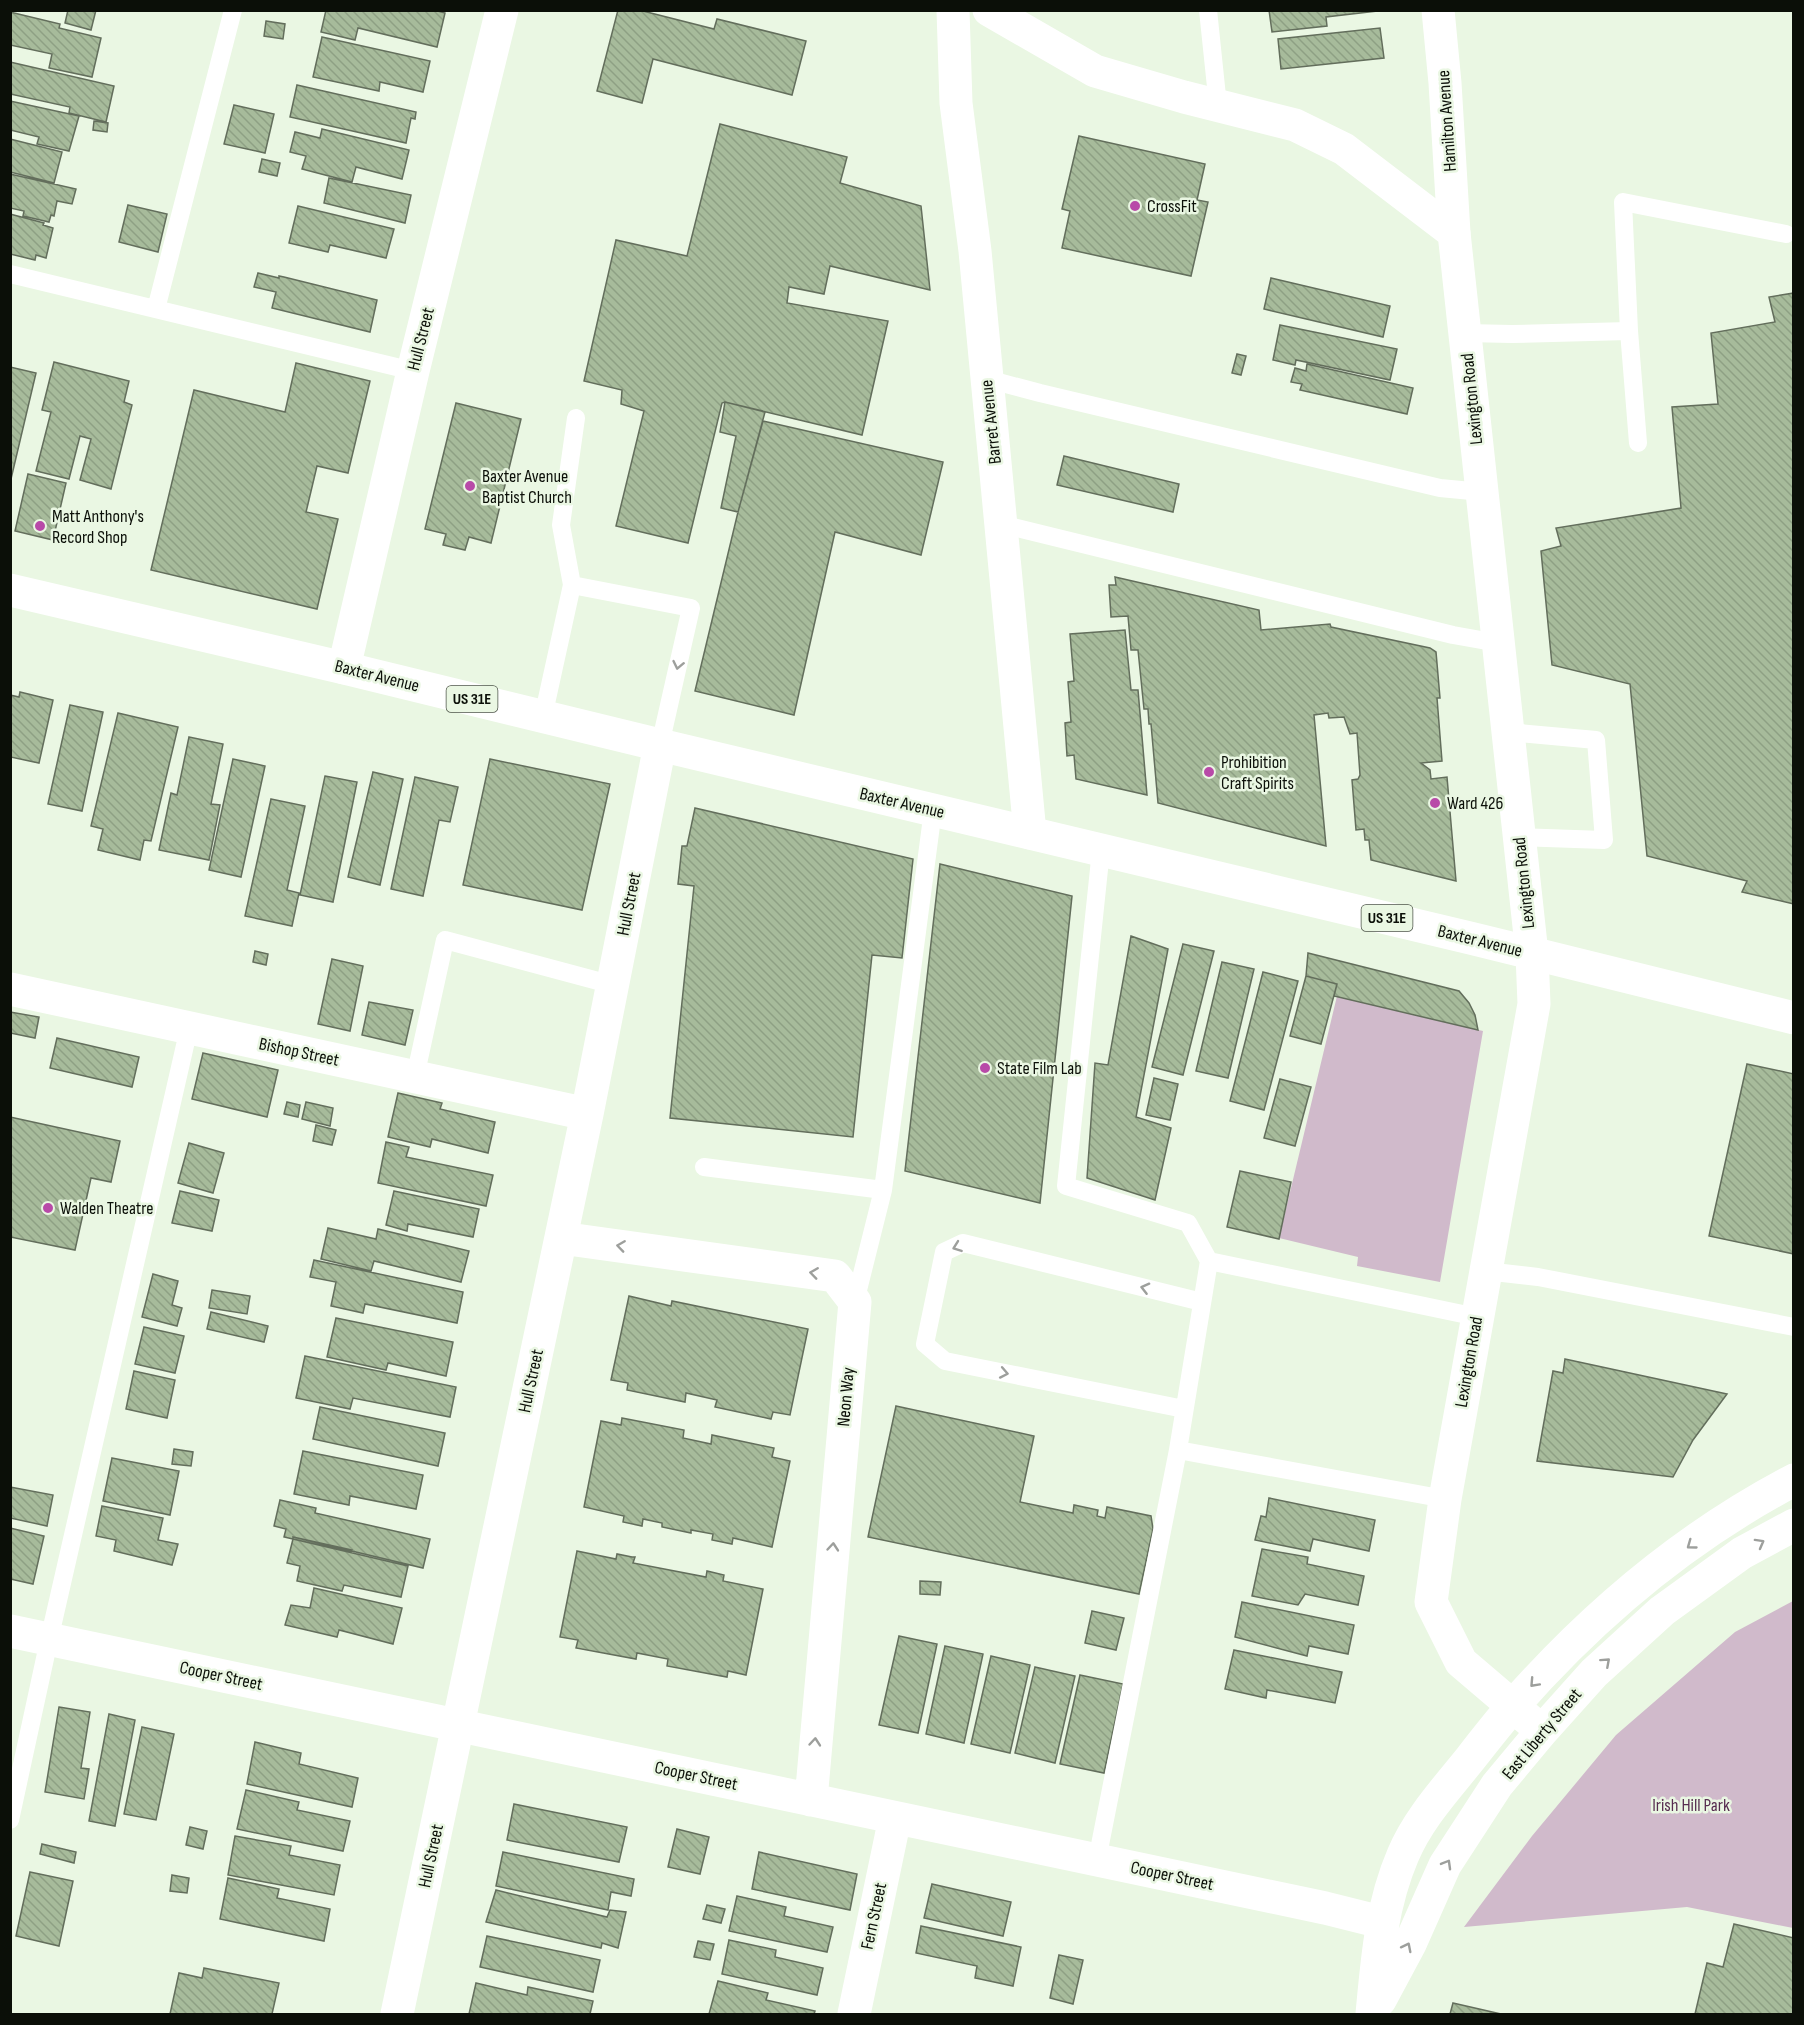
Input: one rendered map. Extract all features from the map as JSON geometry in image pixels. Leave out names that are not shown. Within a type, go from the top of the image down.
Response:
[{"type":"street","name":"Hull Street","points":[[344,668],[413,371],[502,10]]},
{"type":"street","name":"Barret Avenue","points":[[953,10],[956,103],[975,250],[1030,833]]},
{"type":"street","points":[[989,10],[1095,71],[1294,125],[1344,150],[1454,232]]},
{"type":"street","name":"Hamilton Avenue","points":[[1438,10],[1454,232]]},
{"type":"street","name":"Lexington Road","points":[[1454,232],[1532,954],[1534,1004],[1445,1499],[1431,1602],[1461,1662],[1542,1731]]},
{"type":"street","name":"Baxter Avenue","points":[[10,590],[344,668],[1794,1018]]},
{"type":"street","name":"Hull Street","points":[[397,2014],[587,1114],[660,746]]},
{"type":"street","name":"Bishop Street","points":[[10,989],[587,1114]]},
{"type":"street","points":[[561,1238],[835,1276],[855,1302]]},
{"type":"street","name":"Neon Way","points":[[811,1800],[855,1302]]},
{"type":"street","name":"East Liberty Street","points":[[1512,1707],[1569,1647],[1618,1601],[1719,1524],[1794,1480]]},
{"type":"street","name":"East Liberty Street","points":[[1372,2014],[1410,1944],[1445,1865],[1497,1785],[1542,1731],[1594,1673],[1662,1611],[1742,1553],[1794,1525]]},
{"type":"street","name":"Cooper Street","points":[[10,1631],[1325,1908],[1381,1922]]},
{"type":"street","points":[[1372,2014],[1381,1922],[1403,1855],[1429,1811],[1512,1707]]},
{"type":"street","name":"Fern Street","points":[[854,2014],[895,1818]]},
{"type":"lane","points":[[156,309],[233,10]]},
{"type":"lane","points":[[1208,10],[1218,106]]},
{"type":"lane","points":[[1638,443],[1629,331],[1623,202],[1786,234]]},
{"type":"lane","points":[[10,274],[413,371]]},
{"type":"lane","points":[[1465,333],[1629,331]]},
{"type":"lane","points":[[987,379],[1440,488],[1482,492]]},
{"type":"lane","points":[[543,717],[572,585],[561,525],[576,418]]},
{"type":"lane","points":[[1001,524],[1441,633],[1498,643]]},
{"type":"lane","points":[[572,585],[691,608],[660,746]]},
{"type":"lane","points":[[1508,732],[1596,740],[1604,840],[1519,837]]},
{"type":"lane","points":[[855,1302],[883,1190],[933,810]]},
{"type":"lane","points":[[1097,1860],[1178,1450],[1209,1261],[1188,1223],[1066,1186],[1101,850]]},
{"type":"lane","points":[[415,1077],[445,940],[613,985]]},
{"type":"lane","points":[[10,1820],[189,1028]]},
{"type":"lane","points":[[704,1167],[883,1190]]},
{"type":"lane","points":[[1184,1409],[945,1361],[925,1344],[944,1252],[963,1243],[1202,1302]]},
{"type":"lane","points":[[1209,1261],[1477,1317]]},
{"type":"lane","points":[[1485,1271],[1538,1278],[1794,1327]]},
{"type":"lane","points":[[1178,1450],[1445,1499]]},
{"type":"green space","points":[[1337,996],[1483,1031],[1440,1282],[1357,1266],[1358,1257],[1279,1238]]},
{"type":"green space","name":"Irish Hill Park","points":[[1793,1601],[1793,1928],[1687,1907],[1464,1927],[1532,1836],[1616,1735],[1735,1632]]},
{"type":"building","points":[[68,10],[96,10],[91,30],[65,23]]},
{"type":"building","points":[[326,10],[434,10],[445,13],[437,47],[358,28],[355,40],[321,32]]},
{"type":"building","points":[[618,10],[639,10],[714,29],[717,19],[806,41],[792,95],[653,59],[642,103],[597,91]]},
{"type":"building","points":[[1269,10],[1377,11],[1326,17],[1327,26],[1272,32]]},
{"type":"building","points":[[10,12],[60,24],[59,28],[101,38],[92,77],[49,68],[52,54],[10,45]]},
{"type":"building","points":[[266,21],[285,24],[283,39],[264,36]]},
{"type":"building","points":[[1380,28],[1384,58],[1281,69],[1278,39]]},
{"type":"building","points":[[322,37],[430,61],[423,92],[380,82],[379,91],[313,77]]},
{"type":"building","points":[[10,62],[114,86],[106,122],[69,113],[70,107],[10,94]]},
{"type":"building","points":[[297,85],[416,112],[415,119],[411,118],[406,143],[290,117]]},
{"type":"building","points":[[10,101],[79,116],[69,151],[37,144],[39,137],[10,130]]},
{"type":"building","points":[[234,105],[274,114],[265,153],[224,144]]},
{"type":"building","points":[[94,121],[108,123],[107,132],[93,130]]},
{"type":"building","points":[[720,124],[847,157],[840,183],[921,206],[930,290],[830,266],[824,294],[789,287],[787,303],[888,321],[862,435],[722,403],[688,543],[616,526],[644,411],[621,404],[622,390],[584,381],[616,240],[687,256]]},
{"type":"building","points":[[322,129],[409,150],[402,179],[356,167],[352,182],[302,169],[306,156],[290,152],[295,132],[320,138]]},
{"type":"building","name":"CrossFit","points":[[1079,136],[1205,164],[1197,200],[1208,202],[1191,276],[1062,248],[1070,211],[1062,209]]},
{"type":"building","points":[[10,139],[62,152],[54,183],[10,172]]},
{"type":"building","points":[[262,159],[280,163],[277,176],[259,172]]},
{"type":"building","points":[[10,174],[76,189],[72,204],[57,201],[54,216],[51,215],[49,222],[23,216],[24,211],[10,208]]},
{"type":"building","points":[[329,178],[411,195],[405,223],[324,203]]},
{"type":"building","points":[[128,205],[167,214],[158,252],[119,242]]},
{"type":"building","points":[[298,206],[394,229],[386,258],[330,245],[328,252],[289,243]]},
{"type":"building","points":[[10,214],[44,223],[43,225],[53,228],[46,258],[36,255],[35,260],[10,254]]},
{"type":"building","points":[[258,273],[284,277],[377,300],[370,332],[272,308],[276,292],[254,287]]},
{"type":"building","points":[[1271,278],[1390,306],[1383,337],[1264,309]]},
{"type":"building","points":[[1794,293],[1794,904],[1742,892],[1747,881],[1647,856],[1630,684],[1552,665],[1541,551],[1561,546],[1556,528],[1681,508],[1672,407],[1718,404],[1711,333],[1775,322],[1769,297]]},
{"type":"building","points":[[1280,325],[1397,349],[1390,380],[1296,360],[1295,365],[1273,360]]},
{"type":"building","points":[[1237,354],[1246,356],[1241,375],[1232,373]]},
{"type":"building","points":[[54,362],[129,381],[124,402],[132,405],[111,489],[80,480],[91,439],[80,436],[69,479],[36,471],[51,412],[42,410]]},
{"type":"building","points":[[296,363],[370,381],[348,473],[317,466],[306,512],[338,519],[317,609],[151,570],[194,390],[285,412]]},
{"type":"building","points":[[1307,364],[1413,388],[1407,414],[1300,390],[1302,384],[1291,382],[1295,368],[1306,371]]},
{"type":"building","points":[[10,367],[36,373],[11,479],[10,479]]},
{"type":"building","points":[[725,402],[765,412],[738,512],[721,508],[736,436],[720,432]]},
{"type":"building","name":"Baxter Avenue Baptist Church","points":[[456,403],[521,419],[491,543],[469,537],[465,550],[443,545],[446,534],[425,529]]},
{"type":"building","points":[[763,421],[943,462],[921,555],[835,532],[794,715],[695,691],[738,512]]},
{"type":"building","points":[[1064,456],[1179,484],[1173,512],[1057,485]]},
{"type":"building","points":[[28,474],[66,483],[53,540],[15,531]]},
{"type":"building","points":[[1115,577],[1259,610],[1261,630],[1330,624],[1331,627],[1430,648],[1436,652],[1442,761],[1421,763],[1430,770],[1431,779],[1447,777],[1456,881],[1371,860],[1369,840],[1365,840],[1364,829],[1356,830],[1352,780],[1358,779],[1360,775],[1357,733],[1350,734],[1344,717],[1329,718],[1328,713],[1314,715],[1326,846],[1158,803],[1151,724],[1149,724],[1148,709],[1144,709],[1138,650],[1131,650],[1128,616],[1111,617],[1109,585],[1116,585]]},
{"type":"building","points":[[1125,630],[1131,690],[1138,690],[1147,795],[1076,779],[1074,755],[1067,756],[1065,723],[1071,722],[1068,682],[1074,681],[1070,634]]},
{"type":"building","points":[[20,692],[53,700],[39,763],[11,757],[10,760],[10,695],[19,697]]},
{"type":"building","points":[[70,705],[103,712],[82,811],[48,804]]},
{"type":"building","points":[[118,713],[178,727],[151,841],[144,840],[140,860],[98,850],[103,829],[91,826]]},
{"type":"building","points":[[189,737],[223,744],[211,804],[220,805],[209,860],[159,850],[171,793],[177,795]]},
{"type":"building","points":[[233,759],[265,766],[241,877],[209,870]]},
{"type":"building","points":[[490,759],[610,784],[582,910],[463,885]]},
{"type":"building","points":[[373,772],[403,779],[380,885],[348,877]]},
{"type":"building","points":[[325,776],[357,782],[333,902],[300,895]]},
{"type":"building","points":[[415,777],[458,787],[450,822],[439,820],[423,896],[391,889]]},
{"type":"building","points":[[271,799],[305,806],[287,890],[299,893],[292,926],[245,916]]},
{"type":"building","points":[[695,808],[913,859],[902,958],[872,955],[853,1137],[670,1118],[694,886],[678,884],[682,846],[687,846]]},
{"type":"building","name":"State Film Lab","points":[[940,864],[1072,896],[1040,1203],[905,1171]]},
{"type":"building","points":[[1131,936],[1168,949],[1136,1117],[1171,1128],[1155,1200],[1087,1178],[1095,1063],[1108,1065]]},
{"type":"building","points":[[1183,944],[1214,951],[1183,1075],[1152,1067]]},
{"type":"building","points":[[255,951],[268,954],[266,965],[253,962]]},
{"type":"building","points":[[1308,953],[1459,991],[1475,1015],[1478,1030],[1334,996],[1337,984],[1306,976]]},
{"type":"building","points":[[332,959],[363,966],[350,1031],[318,1024]]},
{"type":"building","points":[[1222,962],[1254,969],[1228,1078],[1196,1071]]},
{"type":"building","points":[[1263,972],[1298,981],[1264,1110],[1230,1101]]},
{"type":"building","points":[[1306,976],[1337,984],[1321,1044],[1290,1036]]},
{"type":"building","points":[[369,1002],[413,1010],[405,1045],[362,1035]]},
{"type":"building","points":[[10,1012],[39,1017],[35,1038],[10,1033]]},
{"type":"building","points":[[57,1038],[139,1057],[132,1087],[50,1068]]},
{"type":"building","points":[[203,1053],[278,1070],[267,1117],[192,1099]]},
{"type":"building","points":[[1747,1064],[1794,1074],[1794,1254],[1709,1236]]},
{"type":"building","points":[[1154,1078],[1178,1084],[1170,1120],[1146,1115]]},
{"type":"building","points":[[1280,1079],[1311,1087],[1295,1146],[1264,1138]]},
{"type":"building","points":[[398,1093],[442,1103],[440,1109],[495,1122],[488,1153],[432,1139],[430,1147],[388,1137]]},
{"type":"building","points":[[287,1102],[300,1105],[298,1117],[284,1114]]},
{"type":"building","points":[[306,1102],[333,1108],[330,1126],[302,1119]]},
{"type":"building","name":"Walden Theatre","points":[[10,1117],[120,1141],[111,1182],[91,1178],[75,1250],[10,1237]]},
{"type":"building","points":[[316,1125],[336,1130],[332,1145],[313,1141]]},
{"type":"building","points":[[386,1142],[409,1147],[406,1157],[493,1175],[486,1206],[378,1183]]},
{"type":"building","points":[[189,1143],[224,1153],[213,1193],[178,1183]]},
{"type":"building","points":[[1240,1171],[1291,1182],[1279,1239],[1227,1227]]},
{"type":"building","points":[[180,1191],[219,1200],[212,1231],[172,1223]]},
{"type":"building","points":[[394,1191],[479,1209],[473,1237],[408,1224],[407,1231],[386,1225]]},
{"type":"building","points":[[328,1228],[376,1239],[378,1229],[469,1251],[461,1282],[374,1261],[371,1271],[321,1259]]},
{"type":"building","points":[[314,1260],[463,1292],[457,1323],[365,1304],[363,1313],[331,1306],[336,1282],[310,1277]]},
{"type":"building","points":[[153,1274],[178,1281],[172,1305],[182,1308],[177,1326],[142,1317]]},
{"type":"building","points":[[212,1290],[250,1296],[247,1314],[209,1308]]},
{"type":"building","points":[[629,1296],[671,1306],[672,1301],[808,1329],[790,1415],[773,1412],[771,1419],[715,1407],[717,1400],[686,1393],[685,1402],[627,1390],[628,1383],[611,1380]]},
{"type":"building","points":[[211,1312],[268,1326],[264,1342],[207,1329]]},
{"type":"building","points":[[336,1318],[453,1342],[446,1376],[388,1363],[386,1370],[327,1357]]},
{"type":"building","points":[[144,1327],[184,1336],[175,1373],[135,1364]]},
{"type":"building","points":[[305,1356],[456,1387],[450,1417],[353,1398],[350,1409],[296,1398]]},
{"type":"building","points":[[1565,1359],[1727,1394],[1693,1440],[1673,1477],[1537,1461],[1553,1371],[1563,1373]]},
{"type":"building","points":[[134,1371],[175,1380],[167,1418],[126,1409]]},
{"type":"building","points":[[896,1406],[1034,1436],[1020,1502],[1073,1513],[1074,1505],[1098,1510],[1097,1516],[1105,1518],[1107,1507],[1151,1516],[1153,1529],[1139,1594],[868,1537]]},
{"type":"building","points":[[320,1407],[445,1433],[438,1466],[313,1439]]},
{"type":"building","points":[[622,1418],[684,1430],[683,1438],[711,1444],[712,1435],[774,1448],[772,1457],[790,1461],[772,1547],[733,1538],[732,1544],[712,1540],[713,1534],[691,1530],[691,1533],[662,1527],[662,1523],[643,1519],[642,1526],[623,1522],[624,1516],[584,1507],[601,1421],[621,1425]]},
{"type":"building","points":[[174,1449],[193,1452],[191,1466],[172,1464]]},
{"type":"building","points":[[303,1451],[423,1475],[416,1509],[350,1496],[349,1505],[294,1494]]},
{"type":"building","points":[[112,1458],[179,1471],[170,1515],[103,1501]]},
{"type":"building","points":[[10,1487],[53,1495],[47,1526],[10,1518]]},
{"type":"building","points":[[1269,1498],[1375,1520],[1369,1551],[1313,1539],[1310,1551],[1255,1540],[1261,1516],[1266,1517]]},
{"type":"building","points":[[280,1500],[316,1508],[315,1513],[430,1539],[423,1568],[293,1537],[293,1539],[284,1537],[286,1529],[274,1526]]},
{"type":"building","points":[[102,1506],[163,1518],[158,1540],[178,1544],[172,1565],[114,1551],[116,1540],[96,1536]]},
{"type":"building","points":[[10,1528],[44,1536],[33,1584],[10,1579]]},
{"type":"building","points":[[293,1537],[352,1550],[351,1552],[293,1539]]},
{"type":"building","points":[[293,1539],[408,1566],[401,1597],[344,1585],[342,1591],[297,1581],[300,1566],[287,1563]]},
{"type":"building","points":[[1262,1549],[1308,1557],[1307,1564],[1364,1576],[1358,1605],[1305,1594],[1298,1605],[1252,1596]]},
{"type":"building","points":[[577,1551],[616,1559],[617,1554],[635,1557],[633,1563],[706,1577],[707,1571],[724,1575],[723,1581],[763,1589],[746,1675],[728,1671],[727,1677],[667,1666],[668,1659],[637,1653],[636,1659],[576,1648],[578,1640],[560,1637]]},
{"type":"building","points":[[920,1581],[941,1582],[940,1595],[920,1594]]},
{"type":"building","points":[[314,1588],[402,1608],[393,1644],[339,1630],[337,1637],[285,1625],[291,1605],[310,1608]]},
{"type":"building","points":[[1242,1602],[1354,1625],[1348,1654],[1309,1646],[1307,1656],[1235,1637]]},
{"type":"building","points":[[1092,1611],[1124,1618],[1116,1650],[1085,1643]]},
{"type":"building","points":[[899,1636],[937,1644],[918,1733],[879,1725]]},
{"type":"building","points":[[945,1646],[983,1654],[964,1743],[926,1734]]},
{"type":"building","points":[[1234,1650],[1342,1672],[1335,1703],[1267,1690],[1266,1698],[1225,1689]]},
{"type":"building","points":[[991,1656],[1030,1665],[1010,1753],[971,1744]]},
{"type":"building","points":[[1035,1667],[1075,1676],[1055,1763],[1015,1753]]},
{"type":"building","points":[[1080,1675],[1123,1684],[1104,1773],[1060,1764]]},
{"type":"building","points":[[59,1707],[90,1712],[81,1768],[89,1769],[84,1799],[45,1792]]},
{"type":"building","points":[[109,1714],[135,1720],[115,1826],[89,1821]]},
{"type":"building","points":[[142,1727],[174,1734],[156,1820],[124,1814]]},
{"type":"building","points":[[255,1742],[301,1753],[299,1764],[358,1778],[352,1807],[247,1784]]},
{"type":"building","points":[[246,1790],[299,1802],[297,1810],[350,1821],[343,1851],[237,1829]]},
{"type":"building","points":[[514,1804],[627,1827],[619,1862],[507,1840]]},
{"type":"building","points":[[190,1827],[207,1831],[203,1849],[186,1845]]},
{"type":"building","points":[[677,1829],[709,1837],[700,1874],[668,1867]]},
{"type":"building","points":[[235,1836],[291,1846],[289,1855],[340,1865],[334,1895],[228,1875]]},
{"type":"building","points":[[42,1844],[76,1852],[74,1863],[40,1854]]},
{"type":"building","points":[[503,1852],[634,1879],[631,1896],[611,1892],[608,1910],[496,1886]]},
{"type":"building","points":[[759,1852],[857,1874],[850,1910],[752,1889]]},
{"type":"building","points":[[30,1872],[73,1881],[59,1946],[16,1936]]},
{"type":"building","points":[[172,1875],[189,1878],[187,1893],[170,1891]]},
{"type":"building","points":[[228,1878],[279,1889],[277,1898],[330,1909],[324,1941],[220,1919]]},
{"type":"building","points":[[932,1884],[1011,1902],[1003,1936],[924,1918]]},
{"type":"building","points":[[496,1890],[607,1917],[610,1910],[626,1912],[618,1948],[602,1943],[601,1948],[486,1922]]},
{"type":"building","points":[[737,1896],[786,1907],[784,1916],[833,1927],[827,1952],[729,1931]]},
{"type":"building","points":[[707,1905],[725,1909],[721,1923],[703,1919]]},
{"type":"building","points":[[1734,1924],[1794,1938],[1794,2014],[1695,2014],[1707,1963],[1723,1967]]},
{"type":"building","points":[[921,1926],[1021,1947],[1013,1986],[975,1978],[977,1966],[916,1953]]},
{"type":"building","points":[[487,1936],[600,1960],[593,1992],[480,1967]]},
{"type":"building","points":[[729,1940],[776,1950],[775,1957],[823,1968],[817,1995],[722,1974]]},
{"type":"building","points":[[698,1941],[714,1944],[710,1960],[694,1957]]},
{"type":"building","points":[[1059,1955],[1083,1960],[1073,2004],[1050,1998]]},
{"type":"building","points":[[204,1968],[279,1983],[272,2014],[170,2014],[179,1973],[202,1978]]},
{"type":"building","points":[[718,1981],[768,1993],[766,2000],[815,2011],[814,2014],[709,2014]]},
{"type":"building","points":[[476,1983],[527,1995],[528,1987],[593,2001],[590,2014],[469,2014]]},
{"type":"building","points":[[1453,2003],[1501,2014],[1450,2014]]},
{"type":"place","name":"CrossFit","points":[[1135,206]]},
{"type":"place","name":"Baxter Avenue Baptist Church","points":[[470,486]]},
{"type":"place","name":"Matt Anthony's Record Shop","points":[[40,526]]},
{"type":"place","name":"Prohibition Craft Spirits","points":[[1209,772]]},
{"type":"place","name":"Ward 426","points":[[1435,803]]},
{"type":"place","name":"State Film Lab","points":[[985,1068]]},
{"type":"place","name":"Walden Theatre","points":[[48,1208]]}]
